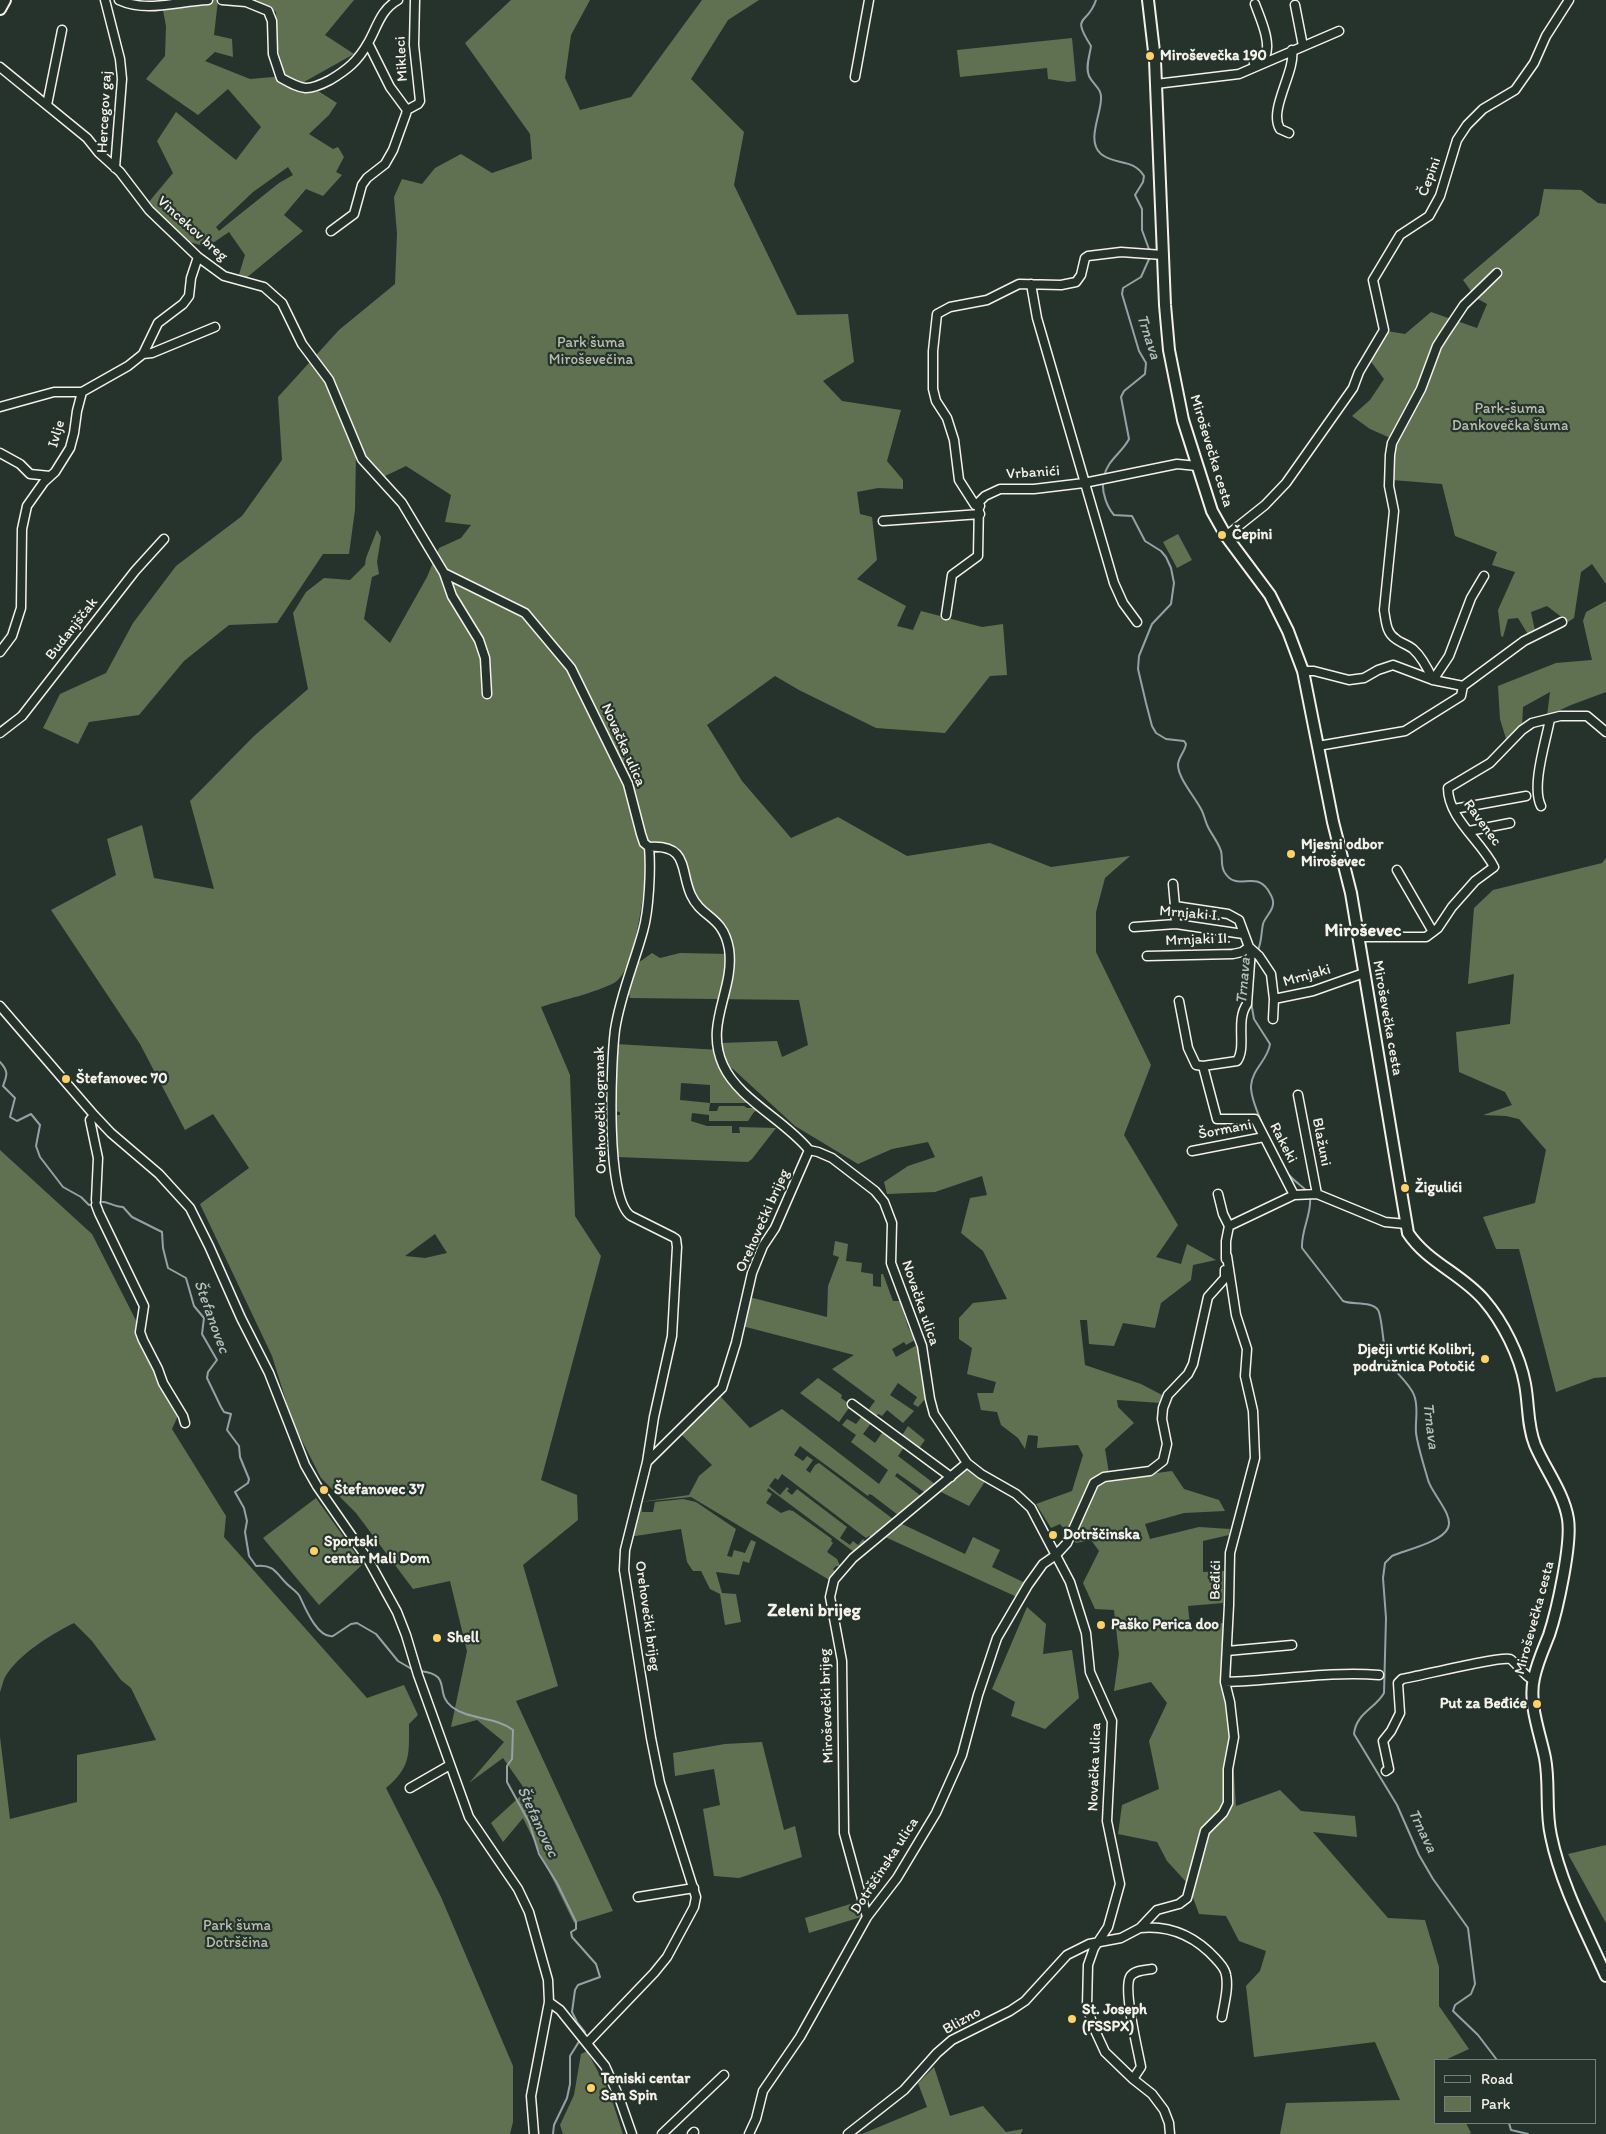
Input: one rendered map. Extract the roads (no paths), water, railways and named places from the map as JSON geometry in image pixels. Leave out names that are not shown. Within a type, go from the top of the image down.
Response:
[{"type":"main road","points":[[0,8],[5,0]]},
{"type":"main road","name":"Miroševečka cesta","points":[[1148,0],[1152,25],[1156,84],[1169,350],[1183,420],[1212,511],[1226,536],[1270,595],[1288,631],[1303,671],[1333,822],[1351,893],[1408,1233],[1422,1251],[1462,1279],[1484,1300],[1500,1322],[1518,1358],[1525,1383],[1529,1428],[1534,1444],[1568,1517],[1570,1532],[1558,1598],[1549,1634],[1533,1680],[1536,1716],[1548,1776],[1548,1814],[1552,1841],[1558,1864],[1606,1976]]},
{"type":"street","name":"Hercegov gaj","points":[[105,0],[120,59],[122,79],[116,168]]},
{"type":"street","points":[[119,0],[127,4],[162,6],[188,1],[208,0]]},
{"type":"street","points":[[222,0],[246,2],[268,11],[272,21],[272,54],[281,78],[305,89],[316,88],[350,68],[368,43],[378,21],[392,3],[398,0]]},
{"type":"street","name":"Mikleci","points":[[331,230],[354,214],[362,185],[367,178],[385,164],[394,150],[407,110],[418,104],[420,100],[414,45],[415,0]]},
{"type":"street","points":[[855,77],[869,0]]},
{"type":"street","name":"Čepini","points":[[1226,536],[1265,505],[1286,483],[1352,388],[1359,372],[1384,330],[1373,280],[1400,235],[1429,216],[1440,196],[1457,140],[1467,125],[1483,110],[1515,90],[1534,63],[1546,36],[1569,0]]},
{"type":"street","points":[[1227,75],[1259,61],[1266,54],[1265,37],[1255,4]]},
{"type":"street","points":[[1295,5],[1303,46]]},
{"type":"street","points":[[47,105],[62,30]]},
{"type":"street","points":[[1156,84],[1239,74],[1292,50],[1339,32]]},
{"type":"street","name":"Mikleci","points":[[368,43],[390,88],[407,110]]},
{"type":"street","points":[[1290,133],[1280,129],[1278,123],[1285,82],[1293,57],[1292,50]]},
{"type":"street","name":"Vincekov breg","points":[[0,68],[72,124],[87,138],[99,153],[116,168],[149,210],[198,257],[224,276],[264,287],[282,303],[302,344],[329,380],[355,445],[372,471],[402,503],[444,573]]},
{"type":"street","points":[[946,615],[952,575],[978,556],[980,510],[959,480],[954,440],[947,418],[936,401],[933,388],[933,351],[937,314],[950,307],[987,300],[1018,284],[1061,285],[1076,282],[1081,275],[1085,258],[1088,256],[1121,252],[1163,255]]},
{"type":"street","points":[[0,407],[54,392],[82,392],[128,366],[143,354],[158,323],[183,304],[189,296],[191,278],[198,257]]},
{"type":"street","points":[[1433,680],[1426,664],[1414,650],[1396,640],[1389,633],[1386,625],[1384,601],[1394,512],[1389,486],[1390,455],[1392,443],[1421,389],[1437,346],[1464,305],[1497,273]]},
{"type":"street","points":[[1031,284],[1037,318],[1114,582],[1124,603],[1137,622]]},
{"type":"street","points":[[143,354],[215,327]]},
{"type":"street","name":"Ivlje","points":[[0,652],[12,636],[21,608],[22,529],[27,506],[70,448],[76,412],[82,392]]},
{"type":"street","points":[[0,453],[20,464],[30,474],[50,476]]},
{"type":"street","name":"Vrbanići","points":[[980,510],[979,502],[985,496],[1000,489],[1034,488],[1084,482],[1176,464],[1197,466]]},
{"type":"street","points":[[883,521],[980,510]]},
{"type":"street","name":"Budanjščak","points":[[0,733],[22,716],[135,571],[164,539]]},
{"type":"street","points":[[444,573],[452,596],[480,640],[485,658],[487,694]]},
{"type":"street","name":"Novačka ulica","points":[[444,573],[524,613],[572,668],[628,784],[644,843],[649,847],[664,848],[678,857],[684,866],[691,895],[700,909],[720,925],[727,940],[730,955],[729,976],[717,1022],[720,1058],[724,1067],[738,1086],[793,1133],[808,1150],[832,1158],[875,1191],[887,1209],[892,1223],[891,1263],[922,1346],[931,1405],[947,1435],[967,1463],[981,1474],[1016,1494],[1031,1508],[1070,1582],[1086,1633],[1090,1672],[1112,1721],[1107,1814],[1110,1840],[1120,1884],[1108,1927],[1097,1943],[1088,1965],[1086,1995],[1089,2015],[1104,2052],[1152,2094],[1164,2110],[1169,2123],[1170,2134]]},
{"type":"street","points":[[1433,680],[1449,656],[1471,598],[1484,576]]},
{"type":"street","points":[[1318,746],[1405,730],[1461,696],[1463,686],[1524,641],[1562,622]]},
{"type":"street","points":[[1303,671],[1314,671],[1349,680],[1364,678],[1378,670],[1393,665],[1433,680],[1463,686]]},
{"type":"street","name":"Ravenec","points":[[1433,932],[1475,881],[1494,867],[1490,857],[1469,831],[1448,799],[1448,788],[1490,763],[1522,730],[1532,723],[1560,716],[1587,716],[1606,732]]},
{"type":"street","points":[[1541,806],[1537,798],[1538,786],[1550,719]]},
{"type":"street","points":[[1454,809],[1526,796]]},
{"type":"street","points":[[1469,831],[1510,824]]},
{"type":"street","name":"Orehovečki ogranak","points":[[647,1462],[654,1417],[672,1336],[677,1243],[673,1237],[631,1216],[622,1205],[613,1160],[612,1089],[615,1029],[624,991],[646,922],[649,847]]},
{"type":"street","points":[[1359,937],[1426,937],[1433,932],[1397,870]]},
{"type":"street","points":[[1173,884],[1176,924]]},
{"type":"street","name":"Mrnjaki","points":[[1175,906],[1228,914],[1239,920],[1243,934],[1253,951],[1271,974],[1274,999],[1313,991],[1364,973]]},
{"type":"street","name":"Mrnjaki I.","points":[[1134,927],[1176,924],[1243,934]]},
{"type":"street","points":[[1203,1066],[1237,1061],[1240,1056],[1240,1027],[1243,1009],[1247,1004],[1253,951]]},
{"type":"street","name":"Mrnjaki II.","points":[[1147,956],[1233,954],[1253,951]]},
{"type":"street","points":[[1273,1020],[1274,999]]},
{"type":"street","name":"Rakeki","points":[[1179,1001],[1188,1048],[1196,1065],[1203,1066],[1217,1118],[1255,1118],[1294,1195]]},
{"type":"street","points":[[0,1006],[94,1116],[159,1174],[190,1208],[269,1373],[304,1465],[384,1587],[406,1635],[418,1675],[469,1817],[518,1889],[529,1912],[548,1980],[549,2002],[531,2096],[534,2134]]},
{"type":"street","name":"Blažuni","points":[[1298,1095],[1312,1194]]},
{"type":"street","points":[[94,1116],[90,1120],[98,1158],[96,1203],[98,1213],[144,1306],[140,1332],[143,1340],[163,1383],[184,1416],[185,1423]]},
{"type":"street","name":"Šormani","points":[[1192,1151],[1264,1137]]},
{"type":"street","name":"Orehovečki brijeg","points":[[583,2039],[654,1973],[667,1957],[694,1907],[696,1897],[660,1783],[624,1570],[625,1550],[647,1462],[722,1388],[736,1343],[752,1273],[763,1246],[775,1228],[808,1150]]},
{"type":"street","points":[[1218,1194],[1223,1214],[1229,1226],[1226,1241],[1227,1256]]},
{"type":"street","points":[[1229,1226],[1294,1195],[1312,1194],[1385,1222],[1406,1224]]},
{"type":"street","name":"Dotrščinska ulica","points":[[749,2134],[756,2119],[763,2092],[800,2037],[867,1917],[897,1878],[936,1813],[962,1755],[978,1695],[997,1638],[1028,1585],[1043,1564],[1067,1544],[1076,1529],[1094,1483],[1104,1477],[1150,1470],[1163,1461],[1167,1444],[1162,1418],[1163,1408],[1168,1395],[1188,1374],[1193,1364],[1208,1297],[1225,1278],[1225,1261],[1227,1256]]},
{"type":"street","name":"Beđići","points":[[1140,1928],[1157,1910],[1179,1904],[1188,1898],[1205,1831],[1223,1813],[1228,1803],[1228,1769],[1234,1737],[1230,1702],[1225,1682],[1230,1553],[1255,1458],[1255,1446],[1254,1412],[1245,1376],[1247,1349],[1236,1315],[1227,1256]]},
{"type":"street","points":[[852,1404],[951,1477]]},
{"type":"street","name":"Miroševečki brijeg","points":[[867,1917],[844,1833],[842,1661],[830,1597],[832,1585],[839,1572],[853,1558],[967,1463]]},
{"type":"street","points":[[1227,1651],[1292,1646]]},
{"type":"street","points":[[1386,1772],[1389,1769],[1383,1741],[1391,1731],[1400,1712],[1398,1683],[1402,1679],[1489,1660],[1507,1659],[1514,1662],[1522,1672],[1533,1680]]},
{"type":"street","points":[[1225,1682],[1259,1681],[1294,1676],[1379,1675]]},
{"type":"street","points":[[410,1788],[450,1765]]},
{"type":"street","points":[[638,1897],[694,1888]]},
{"type":"street","points":[[1140,1928],[1154,1927],[1174,1931],[1197,1941],[1224,1967],[1227,1977],[1222,2017]]},
{"type":"street","name":"Blizno","points":[[848,2134],[904,2090],[937,2053],[952,2040],[1010,2011],[1025,2001],[1067,1956],[1089,1944],[1121,1938],[1140,1928]]},
{"type":"street","points":[[1133,2079],[1141,2067],[1129,2000],[1129,1982],[1134,1972],[1152,1969]]},
{"type":"street","points":[[549,2002],[560,2010],[605,2066],[619,2097],[632,2134]]},
{"type":"street","points":[[662,2134],[724,2075]]},
{"type":"waterway","name":"Trnava","points":[[1096,0],[1093,8],[1081,24],[1091,46],[1088,72],[1101,95],[1094,135],[1095,142],[1101,154],[1112,160],[1130,164],[1140,170],[1144,176],[1143,182],[1135,195],[1142,209],[1142,230],[1150,252]]},
{"type":"waterway","name":"Trnava","points":[[1104,477],[1111,461],[1129,439],[1121,397],[1124,391],[1145,374],[1146,363],[1139,351],[1122,294],[1123,288],[1141,277],[1150,257]]},
{"type":"waterway","name":"Trnava","points":[[1103,482],[1103,491],[1109,508],[1114,515],[1132,516],[1145,541],[1161,551],[1171,568],[1174,583],[1171,604],[1152,624],[1139,656],[1138,669],[1152,726],[1156,733],[1166,739],[1184,741],[1186,744],[1178,762],[1179,770],[1220,848],[1225,873],[1235,881],[1251,881],[1263,884],[1272,898],[1273,907],[1263,924],[1258,950]]},
{"type":"waterway","name":"Trnava","points":[[1253,975],[1255,957]]},
{"type":"waterway","name":"Trnava","points":[[1251,1002],[1254,1019],[1270,1044],[1269,1050],[1252,1080],[1251,1086],[1255,1105],[1265,1131],[1283,1167],[1290,1177],[1308,1192]]},
{"type":"waterway","name":"Štefanovec","points":[[0,1062],[5,1068],[6,1074],[3,1086],[15,1098],[10,1117],[17,1121],[31,1114],[40,1125],[36,1146],[40,1157],[63,1187],[81,1197],[89,1205],[93,1204]]},
{"type":"waterway","name":"Trnava","points":[[1310,1197],[1302,1248],[1343,1301],[1371,1305],[1378,1310],[1388,1361],[1414,1395],[1417,1409],[1416,1433],[1421,1456],[1430,1486],[1445,1511],[1449,1523],[1448,1528],[1439,1537],[1392,1556],[1385,1563],[1383,1578],[1386,1618],[1384,1693],[1358,1721],[1354,1734],[1397,1805],[1419,1855],[1433,1879],[1468,1928],[1475,1984],[1471,1994],[1455,2005],[1453,2011],[1478,2035],[1496,2059]]},
{"type":"waterway","name":"Štefanovec","points":[[98,1202],[123,1207],[132,1217],[162,1232],[163,1248],[168,1268],[186,1278],[194,1306],[204,1318],[202,1334],[217,1360],[208,1372],[207,1378],[224,1412],[231,1414],[227,1430],[239,1446],[240,1457],[249,1479],[248,1483],[235,1492],[244,1508],[247,1521],[245,1532],[249,1556],[256,1566],[267,1566],[274,1570],[298,1593],[313,1622],[322,1633],[327,1636],[333,1636],[351,1624],[357,1623],[376,1634],[398,1661],[415,1671]]},
{"type":"waterway","name":"Štefanovec","points":[[420,1671],[437,1676],[442,1685],[444,1696],[452,1707],[466,1714],[498,1722],[513,1730],[512,1759],[507,1766],[507,1782],[529,1822],[539,1854],[557,1883],[576,1922],[576,1929],[571,1932],[572,1937],[596,1964],[600,1977],[578,1985],[575,1990],[572,2012],[585,2032],[582,2036]]},
{"type":"waterway","name":"Štefanovec","points":[[553,2134],[554,2125],[567,2098],[570,2084],[570,2056],[580,2040]]},
{"type":"waterway","name":"Trnava","points":[[1509,2124],[1511,2130],[1528,2134]]},
{"type":"place","name":"Miroševečka 190","points":[[1150,56]]},
{"type":"place","name":"Čepini","points":[[1222,535]]},
{"type":"place","name":"Mjesni odbor Miroševec","points":[[1291,854]]},
{"type":"place","name":"Štefanovec 70","points":[[66,1079]]},
{"type":"place","name":"Žigulići","points":[[1405,1188]]},
{"type":"place","name":"Dječji vrtić Kolibri, podružnica Potočić","points":[[1485,1359]]},
{"type":"place","name":"Štefanovec 37","points":[[324,1490]]},
{"type":"place","name":"Dotrščinska","points":[[1053,1535]]},
{"type":"place","name":"Sportski centar Mali Dom","points":[[314,1551]]},
{"type":"place","name":"Paško Perica doo","points":[[1101,1625]]},
{"type":"place","name":"Shell","points":[[437,1638]]},
{"type":"place","name":"Put za Beđiće","points":[[1537,1704]]},
{"type":"place","name":"St. Joseph (FSSPX)","points":[[1072,2019]]},
{"type":"place","name":"Teniski centar San Spin","points":[[591,2088]]},
{"type":"district","name":"Miroševec","points":[[1363,931]]},
{"type":"district","name":"Zeleni brijeg","points":[[814,1611]]},
{"type":"park label","name":"Park šuma Miroševečina","points":[[591,352]]},
{"type":"park label","name":"Park-šuma Dankovečka šuma","points":[[1510,418]]},
{"type":"park label","name":"Park šuma Dotrščina","points":[[237,1934]]}]
